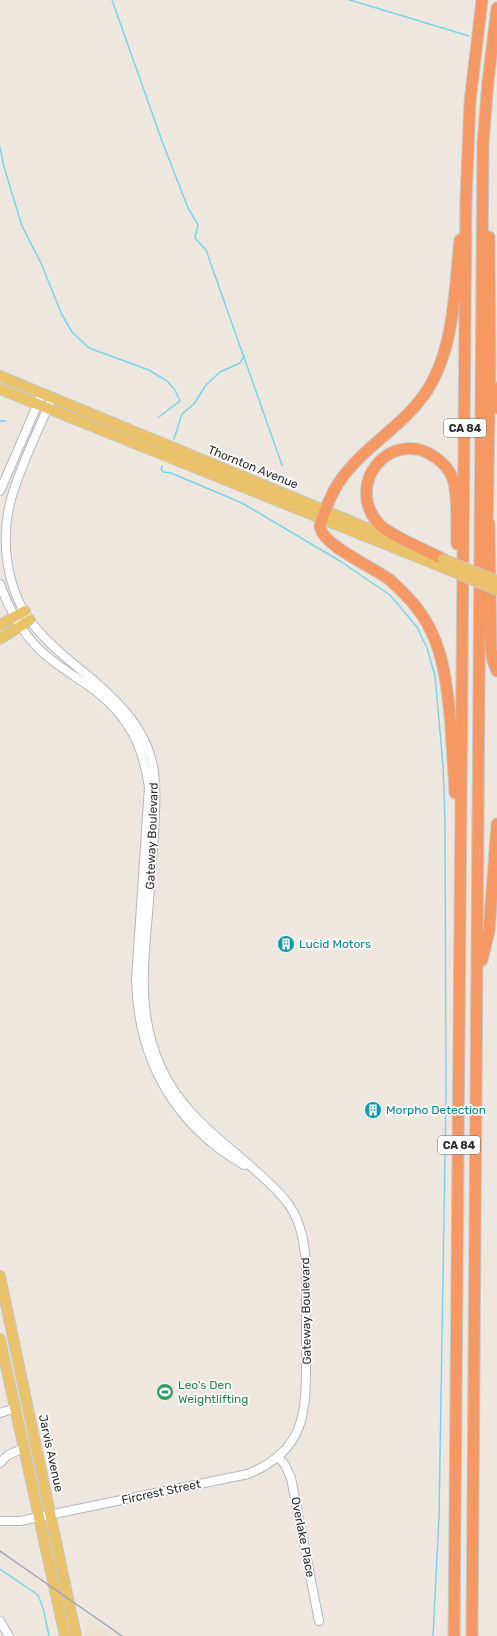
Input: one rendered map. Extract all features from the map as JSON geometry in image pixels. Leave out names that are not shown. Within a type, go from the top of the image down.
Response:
[{"type":"highway","name":"CA 84","points":[[454,1636],[466,200],[470,102],[482,0]]},
{"type":"highway","name":"CA 84","points":[[472,1636],[483,143],[488,81],[497,8]]},
{"type":"highway","name":"CA 84","points":[[478,1636],[478,1360],[485,610],[490,362],[488,181],[490,135],[497,63]]},
{"type":"highway","points":[[461,889],[448,688],[440,651],[424,619],[406,596],[385,577],[329,541],[320,531],[324,515],[336,486],[355,463],[414,408],[424,395],[440,367],[447,345],[461,228],[466,200]]},
{"type":"highway","points":[[490,362],[496,386],[497,408]]},
{"type":"highway","points":[[442,563],[380,525],[367,505],[366,493],[368,480],[373,469],[382,459],[393,452],[405,449],[418,449],[430,454],[440,460],[448,469],[453,478],[455,490],[463,655]]},
{"type":"highway","points":[[488,496],[492,649],[493,662],[497,671]]},
{"type":"highway","points":[[482,960],[489,931],[497,824]]},
{"type":"main road","name":"Thornton Avenue","points":[[0,376],[324,515],[442,563],[497,590]]},
{"type":"main road","name":"Thornton Avenue","points":[[0,389],[47,409],[324,515]]},
{"type":"main road","name":"Thornton Avenue","points":[[442,563],[497,581]]},
{"type":"main road","points":[[0,625],[24,611]]},
{"type":"main road","points":[[0,639],[30,620]]},
{"type":"main road","name":"Jarvis Avenue","points":[[0,1276],[2,1298],[51,1515],[76,1636]]},
{"type":"main road","name":"Jarvis Avenue","points":[[0,1339],[65,1636]]},
{"type":"street","points":[[0,491],[42,394]]},
{"type":"street","name":"Gateway Boulevard","points":[[52,398],[18,477],[11,500],[7,521],[8,566],[14,590],[30,620],[49,642],[115,699],[128,713],[147,746],[153,766],[156,787],[143,980],[144,1002],[152,1045],[160,1066],[171,1085],[197,1120],[272,1186],[290,1206],[299,1224],[304,1242],[306,1262],[307,1391],[299,1429],[291,1444],[278,1458]]},
{"type":"street","name":"Gateway Boulevard","points":[[0,584],[20,626],[40,650],[55,663],[110,703],[123,718],[141,749],[149,787],[136,980],[137,1002],[146,1047],[154,1069],[165,1089],[176,1106],[192,1125],[229,1157],[258,1173]]},
{"type":"street","points":[[0,1413],[15,1408]]},
{"type":"street","points":[[0,1463],[8,1455],[24,1448]]},
{"type":"street","name":"Fircrest Street","points":[[0,1521],[20,1521],[39,1518],[248,1474],[264,1468],[278,1458]]},
{"type":"street","name":"Overlake Place","points":[[278,1458],[285,1465],[291,1478],[319,1621]]},
{"type":"street","points":[[0,1621],[9,1636]]},
{"type":"shaded area","points":[[88,1620],[111,1636],[85,1636]]},
{"type":"waterway","points":[[112,0],[162,141],[188,208],[198,225],[195,238],[206,250],[282,465]]},
{"type":"waterway","points":[[350,0],[469,36]]},
{"type":"waterway","points":[[0,147],[4,167],[22,226],[41,263],[62,315],[72,332],[89,348],[149,370],[167,381],[175,390],[180,401],[159,417]]},
{"type":"waterway","points":[[174,439],[182,414],[194,404],[206,385],[220,372],[240,363],[244,356]]},
{"type":"waterway","points":[[0,421],[6,421]]},
{"type":"waterway","points":[[162,466],[161,469],[163,472],[171,473],[242,503],[340,561],[390,595],[417,627],[427,648],[435,676],[443,765],[445,820],[446,1096],[439,1517],[433,1636]]},
{"type":"waterway","points":[[0,1569],[38,1595],[43,1608],[49,1636]]},
{"type":"railway","points":[[0,1551],[122,1636]]},
{"type":"place","name":"Lucid Motors","points":[[286,944]]},
{"type":"place","name":"Morpho Detection","points":[[373,1110]]},
{"type":"place","name":"Leo's Den Weightlifting","points":[[165,1392]]}]
